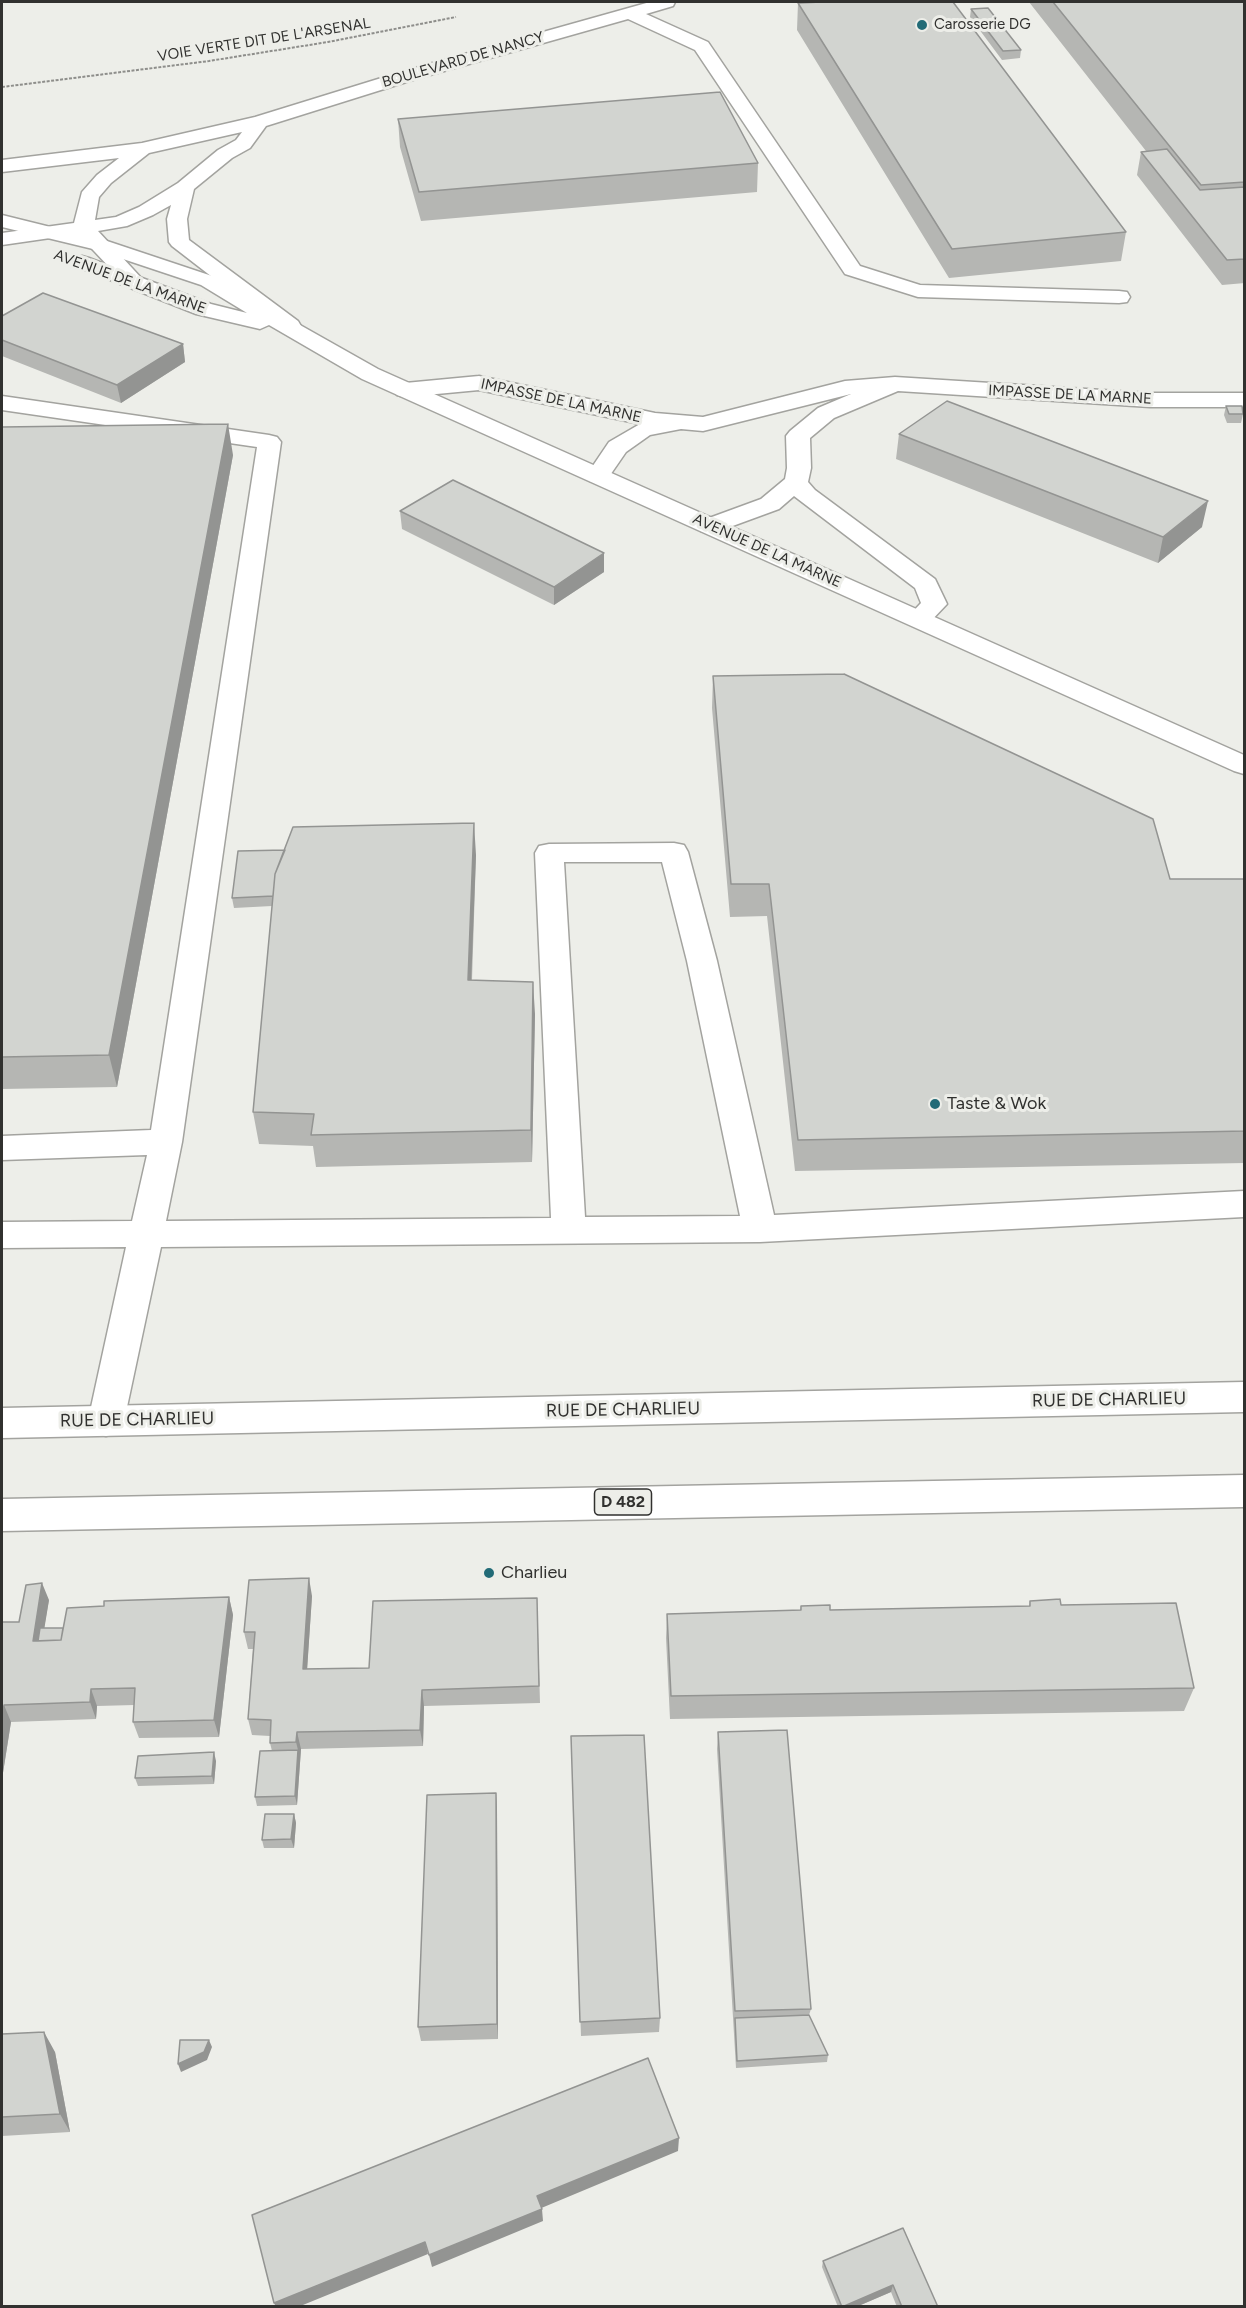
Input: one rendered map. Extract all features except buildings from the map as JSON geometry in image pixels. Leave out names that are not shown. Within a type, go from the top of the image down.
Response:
[{"type":"street","name":"BOULEVARD DE NANCY","points":[[2,166],[142,149],[260,122],[410,75],[667,2]]},
{"type":"street","points":[[628,12],[702,46],[852,270],[918,291],[1119,297]]},
{"type":"street","points":[[2,240],[120,222],[146,211],[185,187],[225,154],[243,144],[260,122]]},
{"type":"street","points":[[83,228],[89,196],[104,179],[142,149]]},
{"type":"street","points":[[185,187],[177,219],[179,242],[294,329]]},
{"type":"street","name":"AVENUE DE LA MARNE","points":[[2,221],[100,245],[208,281],[370,374],[1245,765]]},
{"type":"street","points":[[83,228],[133,280]]},
{"type":"street","name":"AVENUE DE LA MARNE","points":[[2,240],[77,260],[204,309],[294,329]]},
{"type":"street","name":"IMPASSE DE LA MARNE","points":[[405,390],[479,382],[655,420],[703,424],[845,388],[895,384],[1150,400],[1245,400]]},
{"type":"street","name":"IMPASSE DE LA MARNE","points":[[796,482],[799,468],[798,436],[826,413],[895,384]]},
{"type":"street","points":[[2,403],[269,442],[166,1142],[106,1421]]},
{"type":"street","name":"IMPASSE DE LA MARNE","points":[[598,476],[617,447],[643,430],[680,422]]},
{"type":"street","points":[[710,526],[770,504],[796,482],[806,495],[926,584],[934,604],[919,619]]},
{"type":"street","points":[[569,1230],[549,853],[674,852],[702,961],[760,1229]]},
{"type":"street","points":[[2,1148],[166,1142]]},
{"type":"street","points":[[2,1234],[760,1229],[1245,1204]]},
{"type":"street","name":"RUE DE CHARLIEU","points":[[2,1423],[1245,1397]]},
{"type":"street","name":"D 482","points":[[2,1515],[1245,1491]]},
{"type":"path","name":"VOIE VERTE DIT DE L'ARSENAL","points":[[2,87],[209,61],[328,42],[465,16]]},
{"type":"place","name":"Carosserie DG","points":[[922,25]]},
{"type":"place","name":"Taste & Wok","points":[[935,1104]]},
{"type":"place","name":"Charlieu","points":[[489,1573]]}]
